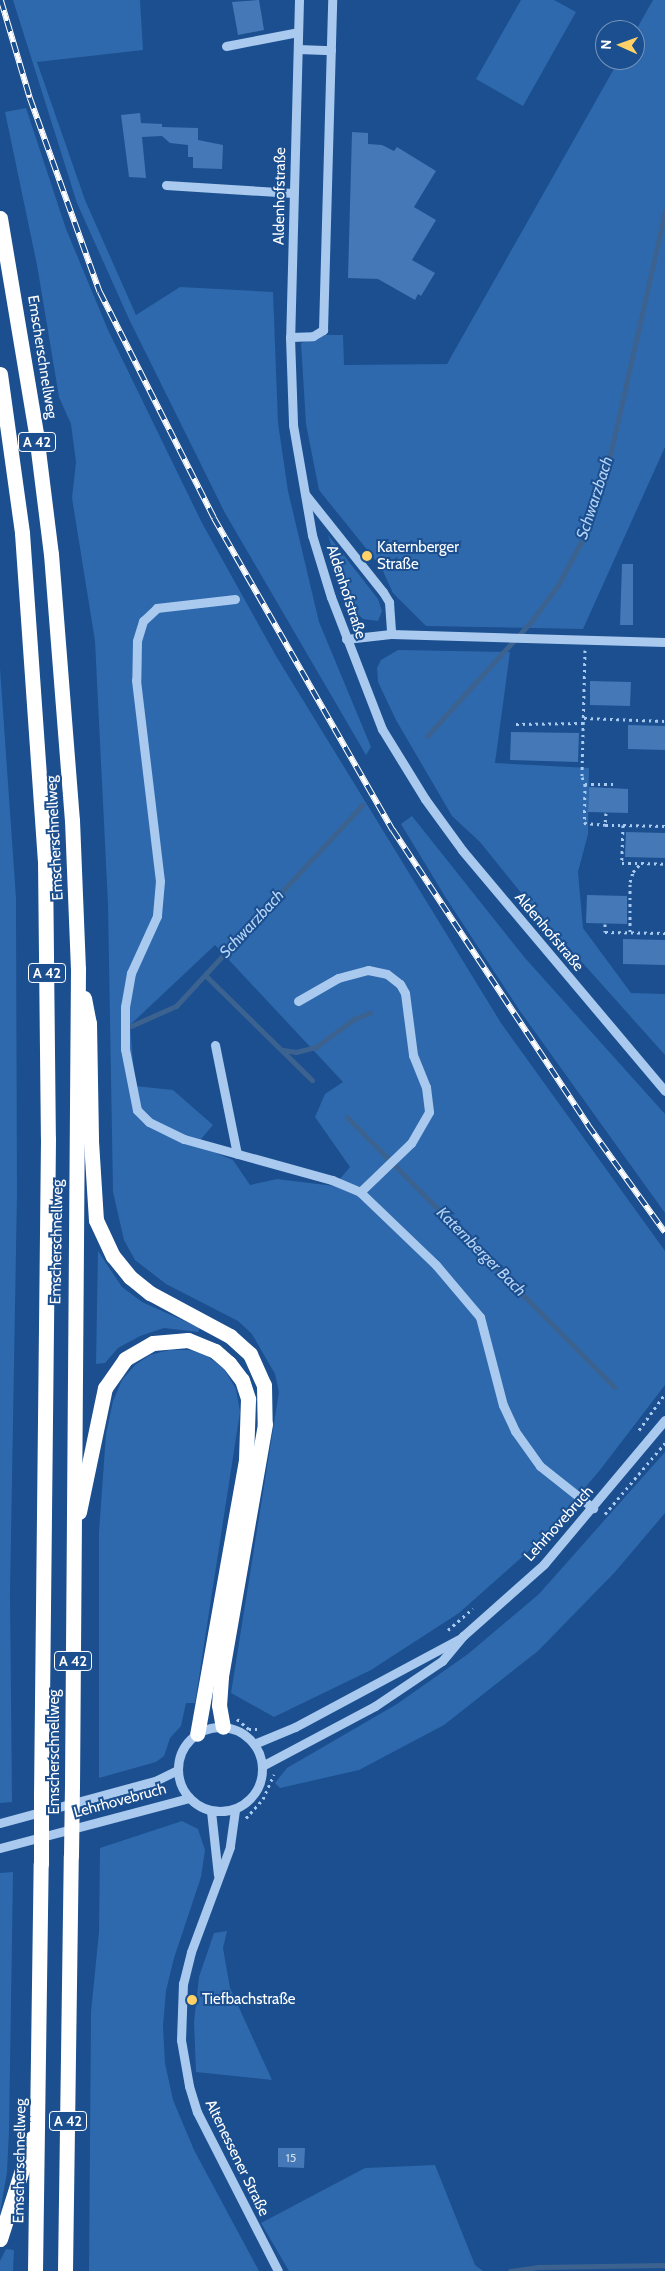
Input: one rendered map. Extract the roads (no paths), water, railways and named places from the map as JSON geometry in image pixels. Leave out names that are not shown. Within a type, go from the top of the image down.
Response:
[{"type":"highway","name":"Emscherschnellweg","points":[[0,218],[36,434],[51,554],[72,820],[78,969],[72,1786],[65,2271]]},
{"type":"highway","name":"Emscherschnellweg","points":[[0,374],[24,553],[45,860],[48,1148],[35,2271]]},
{"type":"highway","points":[[78,969],[89,1023],[91,1141],[96,1220],[114,1256],[130,1277],[150,1293],[230,1336],[250,1354],[264,1385],[265,1424],[221,1677],[220,1711],[223,1727]]},
{"type":"highway","points":[[73,1537],[104,1388],[118,1365],[136,1350],[171,1340],[202,1344],[229,1362],[242,1380],[248,1399],[246,1460],[196,1734]]},
{"type":"highway","points":[[0,2239],[38,2118]]},
{"type":"street","name":"Aldenhofstraße","points":[[299,0],[290,337],[293,425],[312,535],[346,639],[382,730],[425,799],[462,850],[665,1091]]},
{"type":"street","points":[[290,337],[313,336],[323,330],[332,0]]},
{"type":"street","points":[[226,46],[298,32]]},
{"type":"street","points":[[298,49],[331,50]]},
{"type":"street","points":[[166,184],[294,193]]},
{"type":"street","points":[[304,492],[383,592],[389,602],[391,634]]},
{"type":"street","points":[[235,599],[157,608],[149,612],[139,629],[136,680],[157,846],[160,900],[157,916],[131,973],[124,1034],[132,1097],[140,1114],[184,1139],[332,1180],[360,1192],[436,1265],[480,1317],[503,1405],[514,1431],[540,1466],[593,1508]]},
{"type":"street","points":[[346,639],[391,634],[665,642]]},
{"type":"street","points":[[298,1001],[338,978],[368,970],[387,974],[400,984],[408,1009],[413,1055],[429,1104],[426,1120],[411,1143],[360,1192]]},
{"type":"street","points":[[216,1045],[236,1154]]},
{"type":"street","name":"Lehrhovebruch","points":[[262,1766],[375,1706],[442,1661],[463,1636],[544,1564],[665,1420]]},
{"type":"street","name":"Lehrhovebruch","points":[[254,1744],[320,1714],[463,1636]]},
{"type":"street","points":[[223,1727],[246,1735],[254,1744],[262,1766],[256,1792],[235,1810],[211,1811],[189,1798],[181,1786],[178,1770],[182,1752],[196,1734],[223,1727]]},
{"type":"street","name":"Lehrhovebruch","points":[[0,1824],[155,1781],[178,1770]]},
{"type":"street","name":"Lehrhovebruch","points":[[0,1848],[189,1798]]},
{"type":"street","name":"Altenessener Straße","points":[[235,1810],[230,1847],[190,1952],[183,1983],[180,2012],[184,2064],[208,2136],[278,2271]]},
{"type":"street","name":"Altenessener Straße","points":[[211,1811],[218,1880]]},
{"type":"waterway","name":"Schwarzbach","points":[[427,736],[530,623],[558,585],[587,531],[604,482],[665,211]]},
{"type":"waterway","name":"Schwarzbach","points":[[131,1026],[176,1006],[362,805]]},
{"type":"waterway","name":"Katernberger Bach","points":[[205,975],[312,1080]]},
{"type":"waterway","points":[[283,1050],[296,1052],[316,1047],[354,1019],[370,1013]]},
{"type":"waterway","name":"Katernberger Bach","points":[[347,1117],[614,1387]]},
{"type":"waterway","points":[[510,2271],[537,2267],[665,2265]]},
{"type":"railway","points":[[1,0],[30,98],[100,292],[214,518],[393,830],[588,1125],[665,1232]]},
{"type":"place","name":"Katernberger Straße","points":[[367,556]]},
{"type":"place","name":"Tiefbachstraße","points":[[192,2000]]}]
